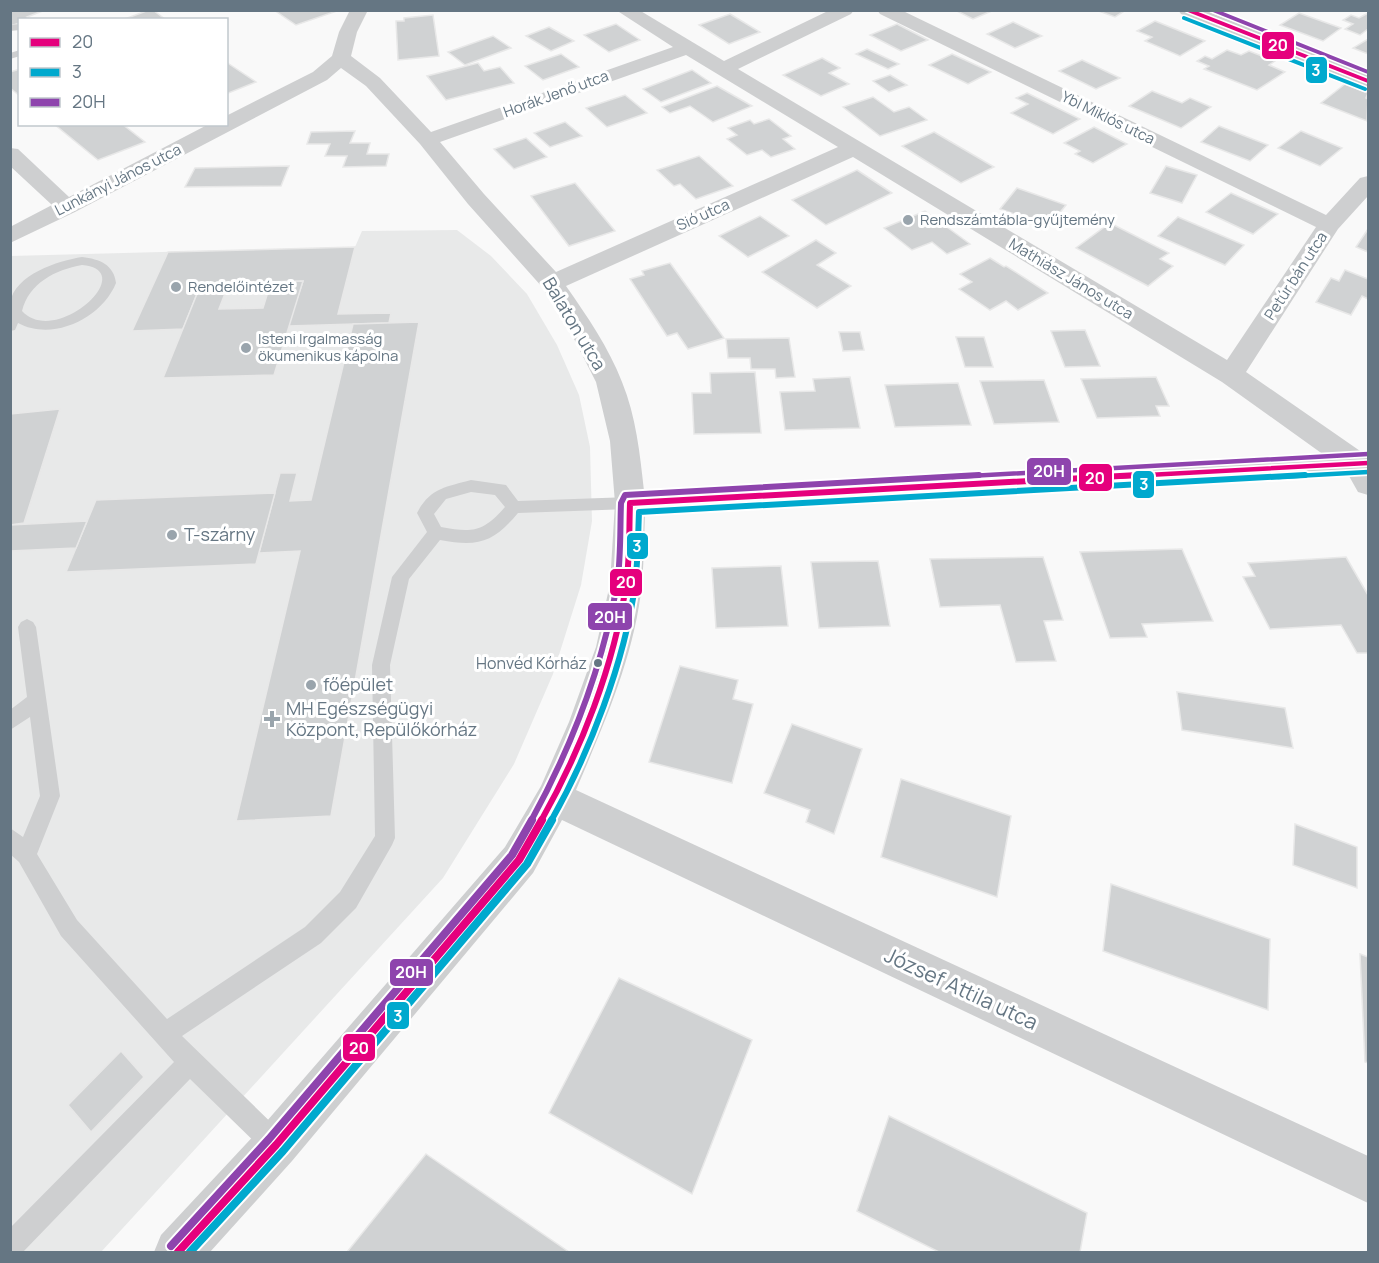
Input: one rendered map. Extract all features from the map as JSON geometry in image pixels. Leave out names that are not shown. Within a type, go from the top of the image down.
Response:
[{"type":"street","points":[[341,58],[348,32],[359,10]]},
{"type":"street","name":"Mathiász János utca","points":[[625,10],[685,49],[723,69],[1231,375],[1365,470]]},
{"type":"street","points":[[723,69],[845,10]]},
{"type":"street","name":"Ybl Miklós utca","points":[[886,10],[1329,225]]},
{"type":"street","points":[[1187,10],[1368,81]]},
{"type":"street","name":"Horák Jenő utca","points":[[428,140],[685,49]]},
{"type":"street","name":"Lunkányi János utca","points":[[228,122],[320,76],[341,58]]},
{"type":"street","name":"Balaton utca","points":[[178,1252],[276,1145],[519,860],[555,798],[587,722],[613,647],[626,584],[630,503],[624,441],[609,382],[584,332],[552,283],[476,199],[428,140],[373,82],[341,58]]},
{"type":"street","name":"Lunkányi János utca","points":[[10,237],[220,126]]},
{"type":"street","name":"Sió utca","points":[[552,283],[854,148]]},
{"type":"street","points":[[10,154],[67,207]]},
{"type":"street","name":"Petúr bán utca","points":[[1231,375],[1329,225],[1368,183]]},
{"type":"street","points":[[630,503],[1365,470]]},
{"type":"street","name":"József Attila utca","points":[[555,798],[1368,1180]]},
{"type":"lane","points":[[10,327],[16,313],[16,293],[45,273],[69,264],[96,263],[103,267],[108,275],[108,284],[98,303],[76,318],[49,325],[35,325],[16,313]]},
{"type":"lane","points":[[514,507],[500,489],[471,486],[441,494],[425,513],[436,533],[471,540],[497,528],[514,507],[630,503]]},
{"type":"lane","points":[[165,1034],[313,935],[348,900],[386,838],[381,665],[401,577],[436,533]]},
{"type":"lane","points":[[26,855],[50,796],[27,627]]},
{"type":"lane","points":[[10,722],[37,700]]},
{"type":"lane","points":[[10,838],[26,855],[69,928],[190,1062],[276,1145]]},
{"type":"lane","points":[[10,1247],[190,1062]]},
{"type":"shaded area","name":"MH Egészségügyi Központ, Repülőkórház","points":[[457,230],[491,256],[527,294],[557,345],[579,395],[590,447],[592,521],[581,585],[553,674],[514,764],[443,878],[101,1252],[11,1252],[10,256],[355,247],[362,231]]},
{"type":"building","points":[[10,10],[45,10],[27,17],[28,18],[18,18],[18,24],[10,26]]},
{"type":"building","points":[[153,10],[163,18],[127,18]]},
{"type":"building","points":[[274,10],[336,10],[337,11],[296,25]]},
{"type":"building","points":[[955,10],[994,10],[973,19]]},
{"type":"building","points":[[1096,10],[1126,10],[1115,17]]},
{"type":"building","points":[[1299,13],[1341,28],[1323,41],[1280,25]]},
{"type":"building","points":[[1368,13],[1368,29],[1360,35],[1345,29],[1353,24],[1343,20],[1351,15],[1359,18]]},
{"type":"building","points":[[730,14],[760,32],[729,44],[699,25]]},
{"type":"building","points":[[433,15],[439,56],[398,60],[396,21]]},
{"type":"building","points":[[1155,21],[1205,41],[1180,56],[1145,41],[1152,37],[1137,31]]},
{"type":"building","points":[[1013,22],[1042,36],[1015,48],[987,34]]},
{"type":"building","points":[[616,24],[640,40],[609,52],[584,35]]},
{"type":"building","points":[[897,24],[928,40],[901,51],[870,35]]},
{"type":"building","points":[[549,27],[574,41],[551,51],[526,36]]},
{"type":"building","points":[[493,36],[511,48],[465,65],[448,52]]},
{"type":"building","points":[[1368,39],[1368,54],[1353,48]]},
{"type":"building","points":[[867,49],[899,64],[888,69],[856,54]]},
{"type":"building","points":[[1227,50],[1241,55],[1249,51],[1275,61],[1269,65],[1285,72],[1257,90],[1204,69],[1209,66],[1197,61],[1205,56],[1212,59]]},
{"type":"building","points":[[561,54],[579,67],[543,80],[525,66]]},
{"type":"building","points":[[952,54],[991,72],[968,84],[929,65]]},
{"type":"building","points":[[822,58],[840,68],[829,73],[849,84],[821,96],[783,75]]},
{"type":"building","points":[[1082,60],[1120,78],[1096,89],[1059,71]]},
{"type":"building","points":[[228,63],[256,82],[228,93]]},
{"type":"building","points":[[478,63],[484,71],[500,67],[514,83],[446,100],[427,76]]},
{"type":"building","points":[[18,70],[18,94],[10,88],[10,72]]},
{"type":"building","points":[[692,70],[711,83],[661,102],[643,89]]},
{"type":"building","points":[[890,75],[907,85],[889,92],[873,81]]},
{"type":"building","points":[[1345,84],[1368,93],[1366,98],[1368,99],[1367,121],[1321,103]]},
{"type":"building","points":[[717,86],[752,106],[713,122],[690,106],[670,113],[662,107]]},
{"type":"building","points":[[1152,91],[1182,103],[1190,98],[1211,107],[1181,128],[1129,106]]},
{"type":"building","points":[[1027,93],[1080,119],[1053,134],[1011,113],[1028,104],[1016,98]]},
{"type":"building","points":[[625,95],[647,113],[607,127],[586,108]]},
{"type":"building","points":[[873,97],[894,112],[909,107],[927,120],[880,136],[843,107]]},
{"type":"building","points":[[769,119],[791,136],[783,139],[795,149],[771,157],[762,150],[747,155],[727,139],[737,135],[728,128],[750,120],[754,124]]},
{"type":"building","points":[[565,122],[582,136],[550,147],[534,133]]},
{"type":"building","points":[[56,126],[125,126],[145,142],[98,160]]},
{"type":"building","points":[[1219,126],[1268,145],[1250,161],[1201,142]]},
{"type":"building","points":[[1094,127],[1127,144],[1093,163],[1075,154],[1080,151],[1064,143]]},
{"type":"building","points":[[355,131],[350,143],[370,143],[367,154],[389,154],[386,166],[343,167],[347,156],[325,156],[330,144],[307,144],[311,132]]},
{"type":"building","points":[[1301,131],[1342,148],[1320,166],[1278,148]]},
{"type":"building","points":[[934,132],[994,167],[961,183],[902,146]]},
{"type":"building","points":[[526,138],[547,157],[514,169],[494,149]]},
{"type":"building","points":[[699,156],[733,186],[696,199],[680,184],[674,186],[657,170]]},
{"type":"building","points":[[289,166],[281,186],[185,187],[195,168]]},
{"type":"building","points":[[1166,166],[1197,175],[1182,203],[1150,193]]},
{"type":"building","points":[[857,170],[892,193],[826,225],[792,200]]},
{"type":"building","points":[[575,183],[615,231],[569,246],[531,196]]},
{"type":"building","points":[[1017,188],[1066,205],[1049,226],[1000,209]]},
{"type":"building","points":[[1231,193],[1278,214],[1253,234],[1206,212]]},
{"type":"building","points":[[925,211],[970,244],[947,254],[932,242],[912,250],[884,228]]},
{"type":"building","points":[[760,216],[789,236],[748,257],[719,236]]},
{"type":"building","points":[[1178,217],[1244,245],[1225,265],[1158,236]]},
{"type":"building","points":[[1110,223],[1169,253],[1160,259],[1173,266],[1148,286],[1076,248]]},
{"type":"building","points":[[1368,229],[1368,252],[1356,247]]},
{"type":"building","points":[[816,240],[836,253],[817,265],[851,286],[817,308],[762,272]]},
{"type":"building","name":"Rendelőintézet","points":[[355,247],[338,314],[391,313],[389,323],[288,326],[303,281],[229,283],[201,284],[183,329],[132,331],[168,252]]},
{"type":"building","points":[[990,258],[1048,293],[1018,310],[1006,301],[990,310],[959,289],[972,282],[960,274]]},
{"type":"building","points":[[670,263],[724,338],[688,349],[677,333],[667,336],[630,279],[644,275],[642,271]]},
{"type":"building","points":[[1345,270],[1368,279],[1368,299],[1362,296],[1351,315],[1316,302],[1331,278],[1339,281]]},
{"type":"building","points":[[303,281],[274,375],[163,378],[201,284],[229,283],[219,309],[263,308],[271,282]]},
{"type":"building","name":"főépület","points":[[419,322],[331,816],[236,821],[300,551],[259,553],[280,473],[297,473],[290,501],[311,500],[353,324]]},
{"type":"building","points":[[1085,330],[1100,366],[1065,367],[1051,331]]},
{"type":"building","points":[[839,332],[860,332],[864,350],[843,351]]},
{"type":"building","points":[[956,337],[984,337],[993,367],[965,367]]},
{"type":"building","points":[[789,338],[795,377],[776,378],[775,369],[751,369],[750,358],[728,358],[726,339]]},
{"type":"building","points":[[755,372],[761,433],[694,434],[692,393],[711,393],[710,373]]},
{"type":"building","points":[[850,377],[860,428],[785,430],[780,392],[815,391],[813,379]]},
{"type":"building","points":[[1156,377],[1169,406],[1156,406],[1160,416],[1097,418],[1081,379]]},
{"type":"building","points":[[1044,380],[1059,422],[994,424],[980,381]]},
{"type":"building","points":[[958,383],[971,425],[895,427],[885,385]]},
{"type":"building","points":[[60,409],[24,523],[10,525],[10,414]]},
{"type":"building","name":"T-szárny","points":[[275,493],[256,564],[66,572],[96,500]]},
{"type":"building","points":[[87,521],[76,548],[10,551],[10,525]]},
{"type":"building","points":[[1182,549],[1213,621],[1142,624],[1147,637],[1110,638],[1080,552]]},
{"type":"building","points":[[1043,557],[1063,620],[1044,621],[1056,661],[1016,662],[1000,605],[940,607],[930,559]]},
{"type":"building","points":[[1346,557],[1368,595],[1368,653],[1357,653],[1341,625],[1270,629],[1243,577],[1255,576],[1248,563]]},
{"type":"building","points":[[878,561],[890,626],[819,628],[811,562]]},
{"type":"building","points":[[781,566],[788,626],[716,628],[712,568]]},
{"type":"building","points":[[680,666],[738,680],[733,699],[753,704],[732,783],[649,762]]},
{"type":"building","points":[[1177,692],[1285,708],[1293,748],[1182,730]]},
{"type":"building","points":[[792,724],[862,749],[834,834],[806,822],[810,810],[764,793]]},
{"type":"building","points":[[901,779],[1011,816],[997,897],[881,857]]},
{"type":"building","points":[[1295,824],[1357,847],[1357,888],[1293,865]]},
{"type":"building","points":[[1111,884],[1270,939],[1268,1010],[1103,951]]},
{"type":"building","points":[[1360,954],[1368,957],[1368,1063],[1365,1062]]},
{"type":"building","points":[[619,978],[752,1040],[692,1194],[549,1113]]},
{"type":"building","points":[[121,1051],[144,1077],[91,1132],[68,1105]]},
{"type":"building","points":[[889,1116],[1087,1213],[1080,1252],[939,1252],[857,1211]]},
{"type":"building","points":[[426,1154],[569,1252],[347,1252]]},
{"type":"transit line","name":"20","points":[[1188,10],[1368,81]]},
{"type":"transit line","name":"20H","points":[[1213,10],[1368,72]]},
{"type":"transit line","name":"3","points":[[1184,18],[1365,89]]},
{"type":"transit line","name":"20H","points":[[171,1246],[269,1139],[512,855],[546,794],[579,719],[604,645],[617,583],[621,503],[625,495],[1368,454]]},
{"type":"transit line","name":"20","points":[[178,1252],[276,1145],[519,860],[554,798],[587,722],[613,647],[626,584],[630,503],[1368,463]]},
{"type":"transit line","name":"3","points":[[190,1252],[283,1151],[527,864],[562,802],[595,726],[622,650],[635,585],[639,512],[1368,472]]},
{"type":"place","name":"Rendszámtábla-gyűjtemény","points":[[908,220]]},
{"type":"place","name":"Rendelőintézet","points":[[176,287]]},
{"type":"place","name":"Isteni Irgalmasság ökumenikus kápolna","points":[[246,348]]},
{"type":"place","name":"T-szárny","points":[[172,535]]},
{"type":"place","name":"Honvéd Kórház","points":[[598,663]]},
{"type":"place","name":"főépület","points":[[311,685]]},
{"type":"place","name":"MH Egészségügyi Központ, Repülőkórház","points":[[272,719]]}]
